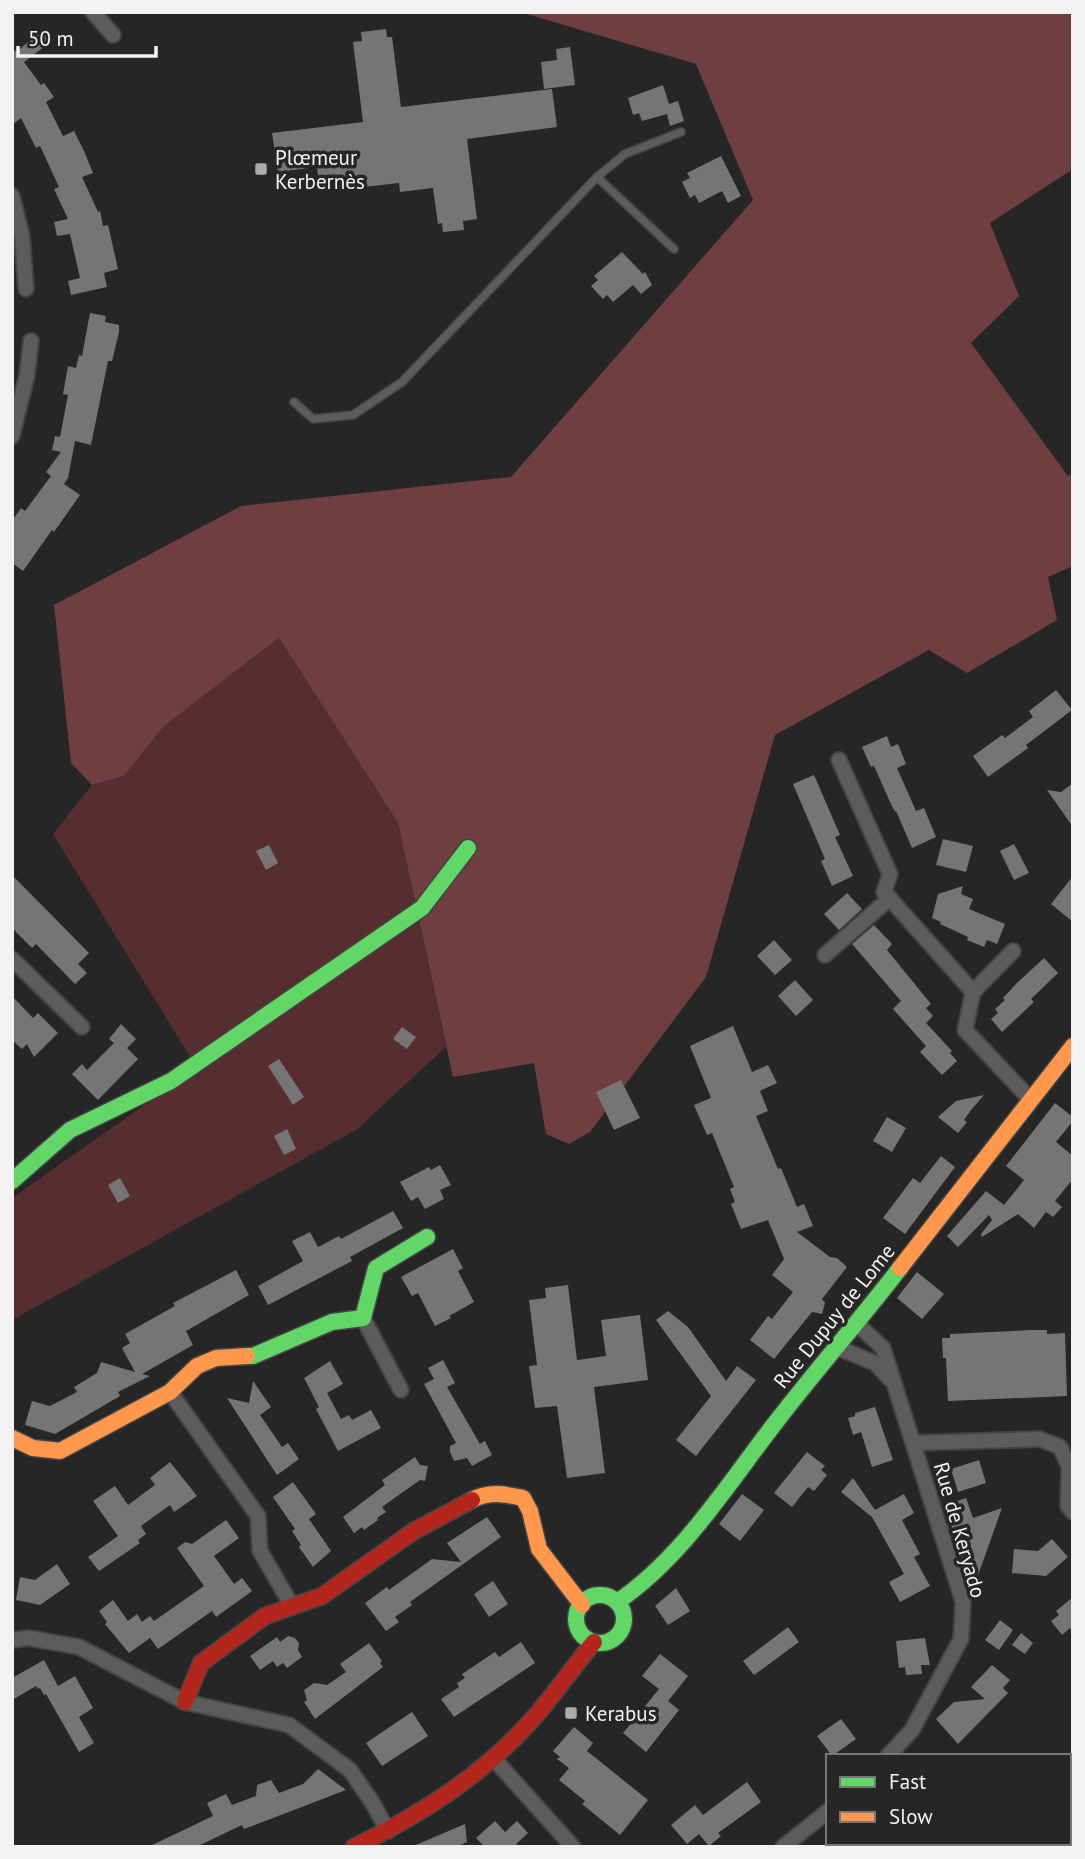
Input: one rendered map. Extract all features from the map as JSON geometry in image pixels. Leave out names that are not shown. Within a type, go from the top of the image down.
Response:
[{"type":"street","points":[[93,12],[113,35]]},
{"type":"street","points":[[12,196],[26,289]]},
{"type":"street","points":[[12,436],[27,375],[31,341]]},
{"type":"street","points":[[839,760],[890,874],[884,892],[972,992]]},
{"type":"street","points":[[12,1181],[70,1130],[171,1081],[422,908],[468,848]]},
{"type":"street","points":[[825,956],[890,898]]},
{"type":"street","points":[[1013,951],[972,992],[965,1030],[1031,1100]]},
{"type":"street","points":[[12,959],[82,1027]]},
{"type":"street","name":"Rue Dupuy de Lome","points":[[617,1602],[639,1587],[676,1551],[1073,1046]]},
{"type":"street","points":[[401,1390],[363,1318],[376,1268],[427,1237]]},
{"type":"street","points":[[12,1438],[33,1448],[60,1451],[170,1392],[197,1366],[216,1358],[253,1356],[331,1322],[363,1318]]},
{"type":"street","name":"Rue de Keryado","points":[[857,1324],[883,1348],[963,1602],[961,1639],[912,1730],[890,1754]]},
{"type":"street","points":[[838,1348],[874,1363],[892,1382]]},
{"type":"street","points":[[170,1392],[258,1516],[260,1551],[292,1606]]},
{"type":"street","points":[[913,1443],[1040,1439],[1060,1447],[1069,1466],[1068,1506],[1073,1512]]},
{"type":"street","points":[[186,1702],[201,1663],[265,1616],[322,1596],[414,1531],[482,1495],[498,1493],[523,1498],[530,1511],[540,1549],[582,1605]]},
{"type":"street","points":[[602,1595],[617,1602],[624,1615],[621,1630],[610,1641],[594,1642],[587,1639],[578,1627],[578,1611],[582,1605],[594,1596],[602,1595]]},
{"type":"street","points":[[12,1640],[29,1638],[79,1647],[186,1702],[289,1725],[350,1770],[372,1802],[387,1831]]},
{"type":"street","points":[[354,1847],[442,1801],[494,1759],[531,1721],[594,1642]]},
{"type":"street","points":[[494,1759],[574,1846]]},
{"type":"street","points":[[783,1847],[826,1813]]},
{"type":"lane","points":[[294,402],[313,419],[353,415],[402,382],[597,177],[625,154],[681,132]]},
{"type":"lane","points":[[597,177],[674,249]]},
{"type":"shaded area","points":[[520,12],[1073,12],[1073,169],[990,223],[1019,296],[971,343],[1068,476],[1073,474],[1073,566],[1048,577],[1057,620],[967,673],[929,650],[775,735],[706,977],[590,1132],[569,1144],[546,1134],[534,1063],[453,1077],[398,823],[279,638],[164,726],[124,776],[92,785],[71,763],[54,605],[241,506],[511,477],[753,200],[696,64]]},
{"type":"shaded area","points":[[279,638],[398,823],[446,1047],[356,1130],[12,1320],[12,1198],[197,1068],[53,834],[92,785],[124,776],[164,726]]},
{"type":"building","points":[[44,29],[53,40],[24,62],[54,97],[46,102],[63,136],[74,131],[84,151],[93,173],[82,177],[98,212],[100,211],[103,226],[108,225],[118,269],[104,273],[107,287],[71,295],[68,281],[80,278],[70,234],[57,236],[54,222],[68,219],[54,189],[59,187],[40,146],[36,148],[21,118],[12,125],[12,47],[16,52]]},
{"type":"building","points":[[386,29],[387,37],[392,37],[401,107],[552,89],[557,127],[467,139],[477,219],[463,221],[464,230],[443,232],[442,223],[438,224],[433,188],[400,192],[399,183],[320,192],[317,167],[278,172],[272,133],[363,122],[353,42],[362,41],[361,32]]},
{"type":"building","points":[[570,47],[575,85],[544,89],[541,62],[557,60],[556,49]]},
{"type":"building","points":[[663,85],[669,104],[678,101],[684,121],[670,126],[667,114],[642,121],[639,113],[633,115],[628,98]]},
{"type":"building","points":[[721,156],[741,196],[728,203],[722,191],[699,203],[695,195],[690,198],[682,182],[690,178],[687,173]]},
{"type":"building","points":[[622,252],[643,274],[645,272],[652,285],[641,294],[633,285],[613,302],[607,295],[603,299],[591,286],[598,280],[594,276]]},
{"type":"building","points":[[90,313],[106,316],[105,322],[119,325],[119,332],[112,361],[108,361],[91,445],[75,441],[68,478],[64,484],[80,495],[23,571],[12,563],[12,521],[21,508],[25,511],[51,476],[46,472],[61,452],[52,450],[55,436],[60,437],[68,395],[63,394],[68,366],[76,368],[79,355],[82,356]]},
{"type":"building","points":[[1056,690],[1072,710],[1026,745],[1028,748],[988,777],[973,756],[1002,735],[1005,738],[1033,717],[1029,711]]},
{"type":"building","points":[[887,736],[891,747],[898,744],[906,764],[897,768],[916,811],[924,808],[936,837],[912,848],[874,766],[871,767],[862,747]]},
{"type":"building","points":[[814,775],[840,835],[835,837],[853,876],[832,886],[821,861],[825,859],[793,784]]},
{"type":"building","points":[[1073,783],[1073,827],[1047,790],[1061,792]]},
{"type":"building","points":[[943,839],[973,846],[966,872],[936,865]]},
{"type":"building","points":[[1014,844],[1029,873],[1014,880],[1000,851]]},
{"type":"building","points":[[269,845],[278,863],[266,870],[256,851]]},
{"type":"building","points":[[12,875],[89,953],[78,964],[87,973],[75,984],[36,944],[32,948],[12,928]]},
{"type":"building","points":[[1073,876],[1073,922],[1051,904]]},
{"type":"building","points":[[963,886],[961,894],[973,899],[969,909],[1005,924],[997,944],[987,940],[984,947],[967,940],[968,937],[932,918],[938,894]]},
{"type":"building","points":[[847,893],[862,909],[839,930],[824,914]]},
{"type":"building","points":[[874,925],[892,944],[887,950],[931,1004],[926,1008],[933,1016],[926,1023],[952,1051],[950,1053],[957,1061],[942,1075],[920,1052],[926,1046],[893,1009],[901,1001],[852,944]]},
{"type":"building","points":[[774,940],[792,960],[775,975],[757,956]]},
{"type":"building","points":[[1044,958],[1058,973],[1031,999],[1034,1002],[1002,1032],[991,1019],[998,1013],[995,1009],[1017,983]]},
{"type":"building","points":[[795,980],[813,1000],[796,1016],[778,996]]},
{"type":"building","points":[[12,996],[33,1018],[38,1013],[58,1033],[34,1057],[27,1044],[22,1049],[12,1040]]},
{"type":"building","points":[[121,1024],[136,1039],[127,1048],[138,1059],[98,1100],[72,1074],[82,1064],[87,1070],[114,1043],[109,1039]]},
{"type":"building","points":[[733,1026],[752,1072],[768,1065],[777,1083],[760,1091],[768,1111],[756,1116],[797,1207],[804,1204],[813,1226],[797,1232],[847,1267],[822,1299],[825,1303],[822,1314],[812,1312],[774,1359],[750,1340],[768,1316],[772,1319],[793,1292],[772,1275],[784,1259],[768,1220],[741,1229],[731,1204],[735,1202],[730,1189],[734,1187],[712,1133],[707,1135],[694,1105],[711,1098],[690,1046]]},
{"type":"building","points":[[402,1027],[416,1037],[407,1049],[393,1039]]},
{"type":"building","points":[[279,1059],[304,1097],[293,1105],[268,1066]]},
{"type":"building","points":[[621,1080],[640,1118],[614,1130],[596,1092]]},
{"type":"building","points":[[984,1095],[964,1120],[967,1122],[958,1133],[938,1117],[956,1101]]},
{"type":"building","points":[[1055,1103],[1073,1117],[1073,1121],[1056,1142],[1073,1156],[1073,1179],[1055,1201],[1062,1207],[1053,1217],[1046,1212],[1034,1228],[1018,1214],[982,1237],[981,1234],[992,1220],[989,1215],[958,1247],[947,1236],[986,1191],[1004,1205],[1024,1180],[1006,1166]]},
{"type":"building","points":[[887,1117],[906,1128],[892,1152],[873,1141]]},
{"type":"building","points":[[287,1129],[296,1149],[284,1155],[274,1136]]},
{"type":"building","points":[[941,1156],[955,1167],[905,1234],[883,1218],[913,1178],[920,1183]]},
{"type":"building","points":[[440,1165],[451,1185],[440,1190],[444,1199],[425,1209],[418,1197],[411,1201],[400,1182],[429,1167],[431,1170]]},
{"type":"building","points":[[120,1178],[130,1196],[118,1203],[108,1185]]},
{"type":"building","points":[[393,1211],[403,1228],[350,1257],[352,1261],[268,1305],[258,1286],[303,1261],[292,1241],[310,1232],[318,1247],[339,1236],[341,1239]]},
{"type":"building","points":[[453,1249],[463,1268],[458,1271],[474,1302],[435,1326],[418,1293],[412,1296],[401,1277]]},
{"type":"building","points":[[236,1270],[249,1295],[186,1331],[193,1345],[142,1374],[150,1376],[118,1392],[120,1396],[55,1434],[25,1425],[32,1401],[50,1406],[77,1392],[74,1387],[97,1373],[101,1362],[135,1372],[122,1348],[130,1343],[125,1334],[175,1306],[173,1303]]},
{"type":"building","points":[[917,1272],[944,1294],[922,1319],[897,1298]]},
{"type":"building","points":[[568,1285],[577,1360],[606,1356],[601,1320],[640,1315],[648,1380],[594,1387],[605,1473],[567,1478],[557,1406],[535,1408],[529,1366],[537,1365],[529,1300],[546,1298],[545,1288]]},
{"type":"building","points":[[668,1311],[688,1327],[726,1381],[737,1366],[756,1380],[696,1456],[676,1440],[711,1396],[656,1320]]},
{"type":"building","points":[[1047,1330],[1047,1334],[1065,1333],[1067,1396],[948,1401],[942,1338],[950,1338],[950,1334]]},
{"type":"building","points":[[443,1360],[455,1383],[447,1387],[480,1444],[485,1441],[492,1455],[472,1466],[467,1458],[454,1461],[450,1446],[456,1443],[424,1384],[434,1379],[428,1368]]},
{"type":"building","points":[[330,1361],[343,1384],[327,1393],[341,1419],[349,1415],[352,1420],[371,1410],[381,1428],[338,1451],[316,1409],[319,1407],[304,1378]]},
{"type":"building","points":[[253,1381],[271,1407],[260,1415],[282,1447],[288,1443],[299,1459],[277,1475],[227,1398],[249,1403]]},
{"type":"building","points":[[875,1407],[893,1460],[872,1467],[861,1432],[853,1435],[848,1418]]},
{"type":"building","points":[[807,1452],[825,1466],[821,1470],[827,1475],[814,1491],[808,1487],[792,1507],[774,1493]]},
{"type":"building","points":[[415,1457],[420,1465],[428,1466],[425,1481],[420,1480],[382,1507],[386,1512],[377,1518],[378,1520],[364,1530],[362,1527],[354,1533],[343,1517],[385,1485],[382,1480]]},
{"type":"building","points":[[979,1460],[986,1483],[958,1492],[951,1469]]},
{"type":"building","points":[[170,1462],[197,1496],[174,1512],[170,1505],[141,1526],[146,1534],[138,1540],[140,1543],[99,1571],[88,1557],[118,1536],[93,1501],[115,1486],[128,1505],[155,1485],[150,1478]]},
{"type":"building","points":[[853,1478],[875,1510],[904,1494],[914,1513],[902,1520],[920,1554],[914,1557],[930,1586],[900,1602],[889,1582],[904,1574],[872,1517],[841,1492]]},
{"type":"building","points":[[293,1482],[316,1514],[309,1519],[331,1551],[313,1567],[299,1547],[301,1545],[292,1531],[295,1529],[273,1497]]},
{"type":"building","points":[[742,1494],[764,1510],[740,1541],[719,1524]]},
{"type":"building","points":[[966,1498],[973,1518],[1002,1508],[972,1592],[945,1505]]},
{"type":"building","points":[[487,1517],[501,1537],[410,1602],[412,1605],[395,1617],[399,1622],[386,1631],[365,1603],[387,1587],[389,1590],[432,1559],[461,1562],[447,1543]]},
{"type":"building","points":[[226,1520],[239,1538],[214,1556],[234,1584],[242,1578],[252,1591],[216,1617],[212,1611],[158,1649],[150,1638],[129,1653],[105,1624],[107,1622],[99,1611],[113,1600],[128,1621],[137,1614],[142,1622],[150,1616],[154,1621],[204,1586],[177,1548],[185,1542],[192,1544]]},
{"type":"building","points":[[1052,1539],[1068,1557],[1046,1576],[1012,1573],[1014,1549],[1038,1551]]},
{"type":"building","points":[[57,1564],[70,1584],[40,1605],[16,1600],[20,1577],[35,1580]]},
{"type":"building","points":[[493,1581],[508,1604],[489,1617],[474,1594]]},
{"type":"building","points":[[676,1588],[690,1611],[668,1625],[655,1606]]},
{"type":"building","points":[[1073,1597],[1073,1632],[1070,1628],[1062,1635],[1051,1621],[1059,1615],[1056,1611]]},
{"type":"building","points":[[1000,1620],[1013,1630],[999,1650],[985,1640]]},
{"type":"building","points":[[788,1627],[799,1642],[754,1675],[743,1661]]},
{"type":"building","points":[[1021,1633],[1033,1643],[1025,1654],[1012,1645]]},
{"type":"building","points":[[288,1636],[299,1643],[298,1650],[302,1657],[287,1668],[283,1663],[277,1667],[273,1661],[260,1670],[250,1656],[277,1637],[280,1642]]},
{"type":"building","points":[[925,1638],[930,1665],[921,1665],[922,1674],[906,1675],[905,1667],[899,1668],[896,1641]]},
{"type":"building","points":[[521,1642],[535,1663],[454,1717],[441,1699],[459,1687],[457,1683],[465,1678],[462,1674],[495,1652],[499,1657]]},
{"type":"building","points":[[369,1643],[382,1661],[380,1663],[383,1667],[315,1719],[304,1702],[307,1700],[304,1690],[314,1683],[327,1685],[346,1672],[340,1664]]},
{"type":"building","points":[[660,1654],[688,1676],[668,1701],[679,1710],[646,1752],[623,1733],[659,1689],[642,1676]]},
{"type":"building","points":[[44,1660],[58,1686],[75,1676],[93,1708],[79,1717],[94,1743],[79,1752],[40,1688],[36,1686],[12,1700],[12,1678]]},
{"type":"building","points":[[992,1665],[1010,1680],[1003,1688],[1008,1693],[958,1744],[936,1719],[954,1702],[985,1699],[971,1687]]},
{"type":"building","points":[[412,1712],[428,1736],[382,1766],[366,1743]]},
{"type":"building","points":[[841,1719],[856,1739],[835,1754],[830,1754],[817,1736]]},
{"type":"building","points":[[574,1727],[593,1743],[587,1751],[648,1800],[620,1835],[582,1804],[585,1801],[559,1780],[569,1768],[557,1759],[560,1757],[553,1751]]},
{"type":"building","points":[[318,1769],[346,1790],[244,1829],[242,1825],[196,1847],[148,1847],[213,1816],[207,1803],[226,1794],[232,1805],[256,1796],[257,1785],[271,1780],[279,1793],[303,1784]]},
{"type":"building","points":[[747,1782],[761,1802],[718,1833],[721,1836],[709,1846],[699,1834],[687,1844],[671,1825],[695,1805],[703,1815]]},
{"type":"building","points":[[495,1821],[505,1832],[517,1821],[528,1833],[516,1844],[519,1847],[485,1847],[476,1838]]},
{"type":"building","points":[[465,1824],[467,1842],[456,1847],[411,1847]]},
{"type":"traffic: fast","points":[[12,1181],[70,1130],[171,1081],[422,908],[468,848]]},
{"type":"traffic: fast","points":[[247,1356],[253,1356],[332,1322],[363,1318],[376,1268],[427,1237]]},
{"type":"traffic: fast","points":[[617,1602],[663,1564],[703,1519],[791,1403],[900,1268]]},
{"type":"traffic: fast","points":[[600,1595],[617,1602],[624,1619],[617,1636],[600,1643],[583,1636],[576,1619],[583,1602],[600,1595]]},
{"type":"traffic: slow","points":[[900,1268],[1073,1046]]},
{"type":"traffic: slow","points":[[12,1438],[33,1448],[60,1451],[170,1392],[197,1366],[216,1358],[247,1356]]},
{"type":"traffic: slow","points":[[472,1500],[491,1494],[523,1498],[530,1511],[539,1549],[582,1605]]},
{"type":"traffic: jam","points":[[185,1702],[201,1663],[265,1616],[322,1596],[414,1531],[472,1500]]},
{"type":"traffic: jam","points":[[354,1847],[426,1808],[491,1760],[538,1712],[594,1642]]},
{"type":"place","name":"Plœmeur Kerbernès","points":[[261,169]]},
{"type":"place","name":"Kerabus","points":[[571,1713]]}]
